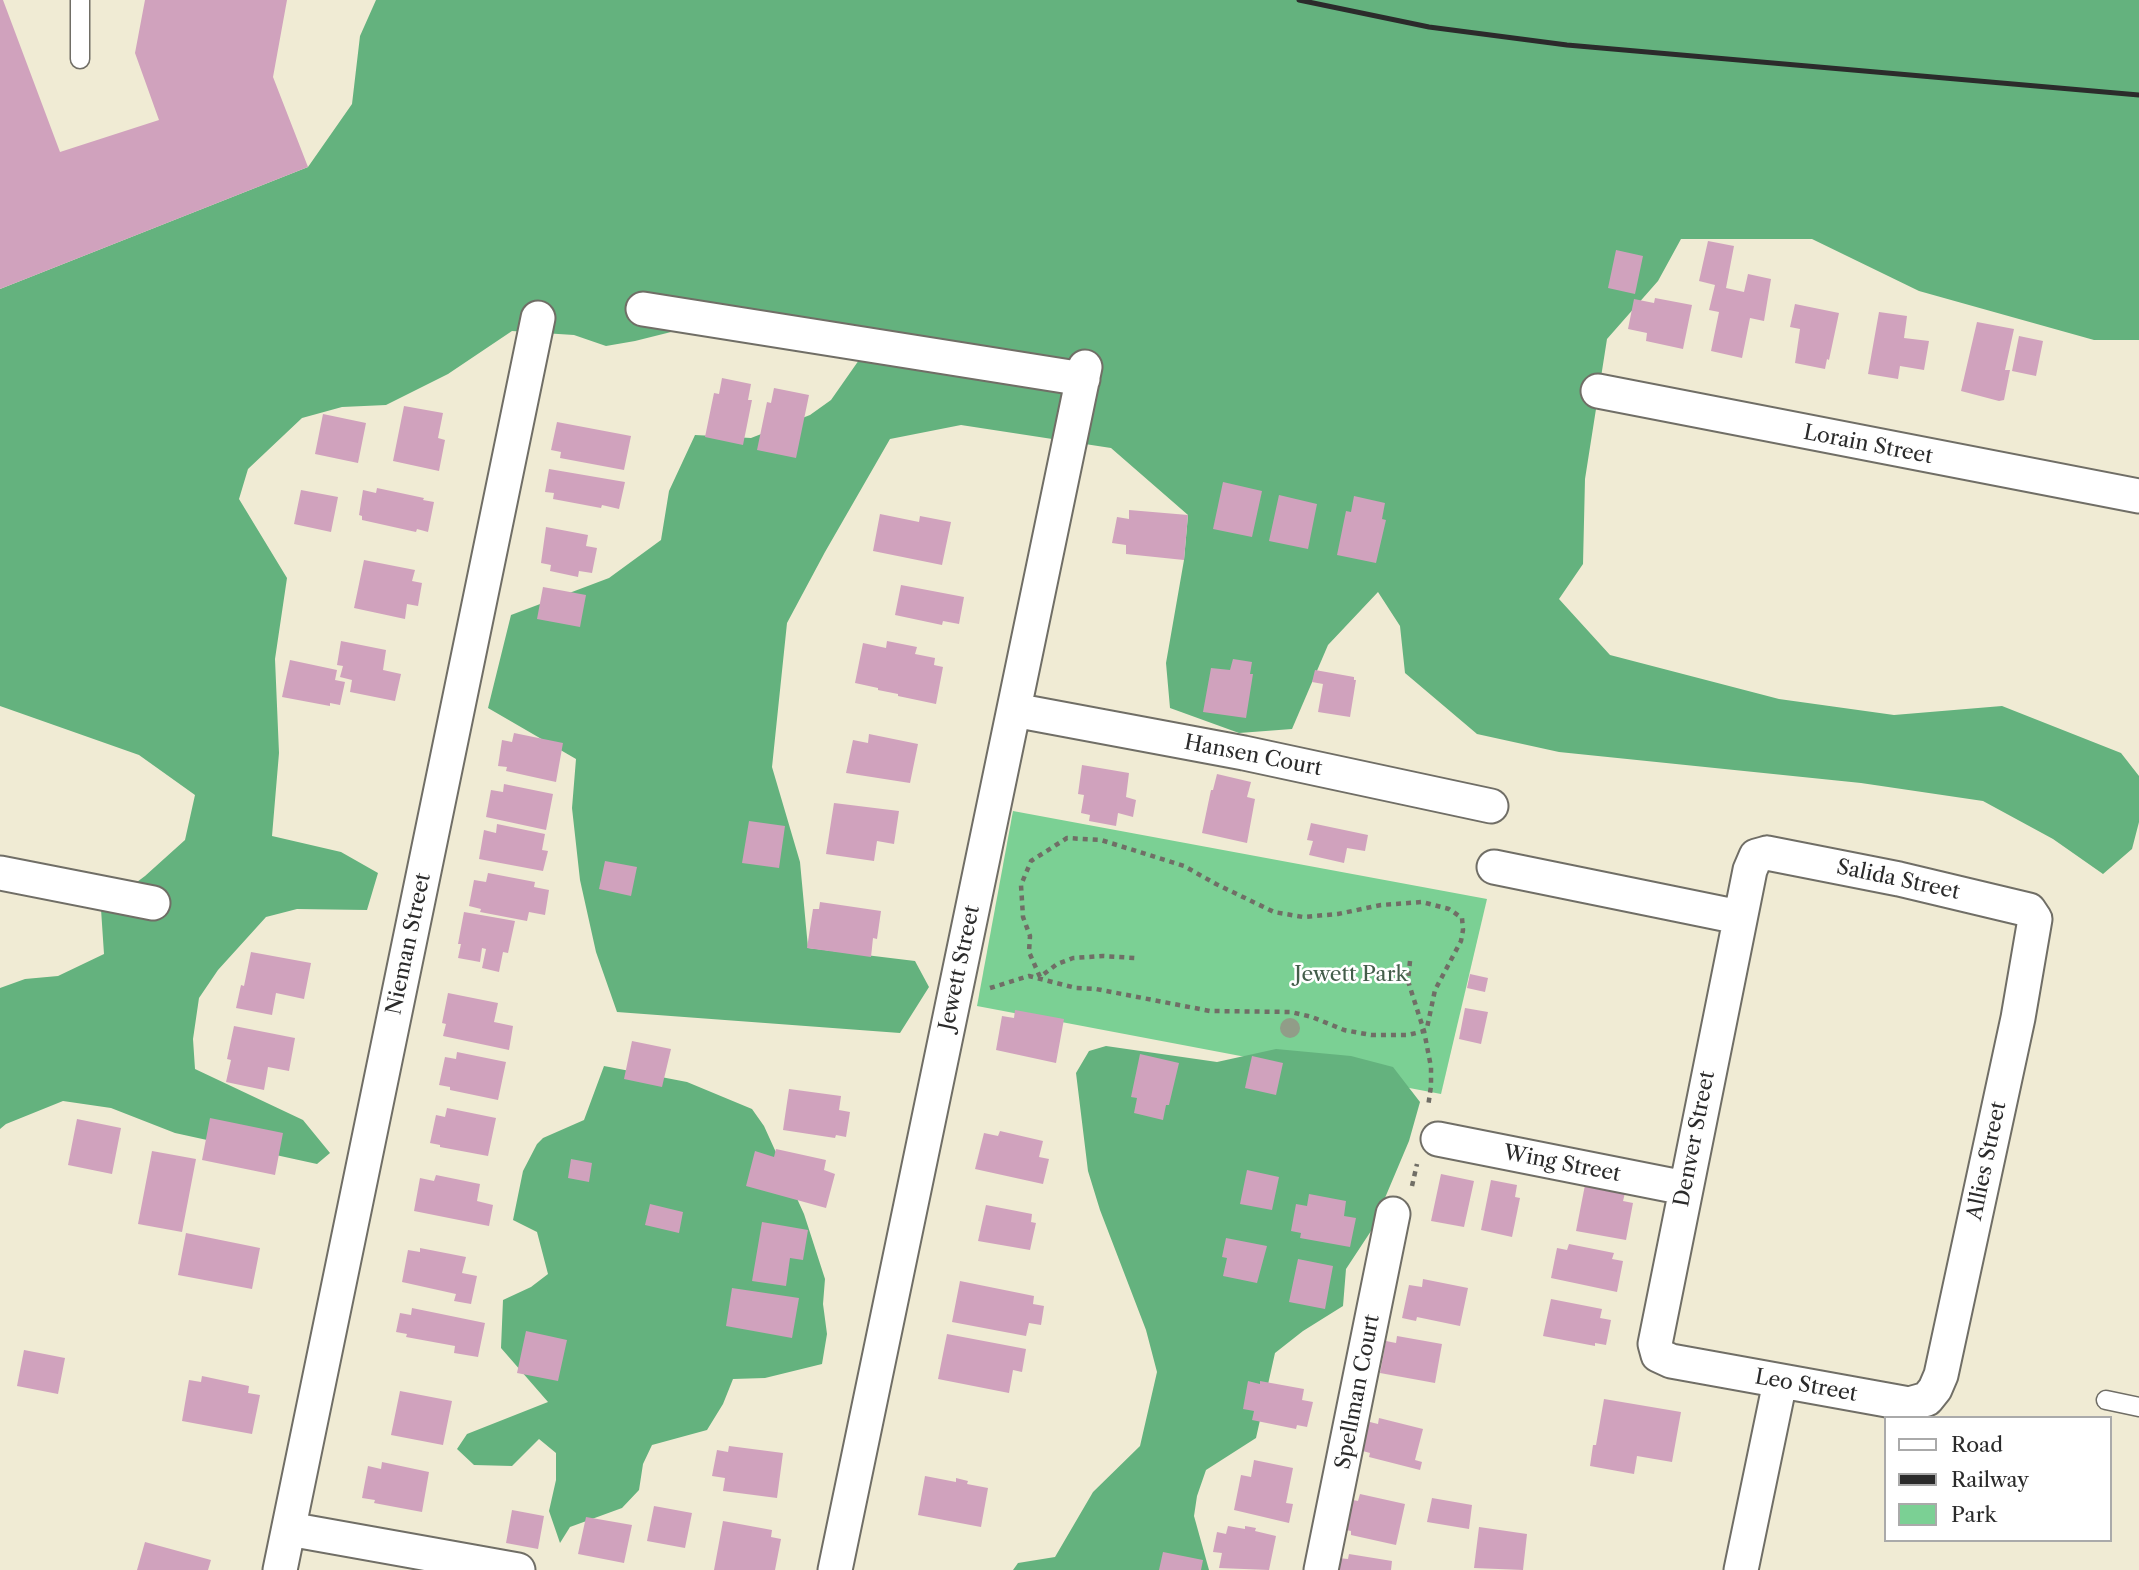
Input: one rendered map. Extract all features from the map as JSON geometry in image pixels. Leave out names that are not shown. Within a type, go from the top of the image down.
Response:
[{"type":"street","name":"Jewett Street","points":[[643,309],[1084,373],[835,1570]]},
{"type":"street","name":"Nieman Street","points":[[280,1570],[538,318]]},
{"type":"street","name":"Lorain Street","points":[[1598,391],[2139,496]]},
{"type":"street","name":"Hansen Court","points":[[1014,710],[1244,753],[1491,806]]},
{"type":"street","name":"Salida Street","points":[[1756,856],[1767,853],[1899,879],[2029,909],[2035,919]]},
{"type":"street","name":"Denver Street","points":[[1726,1372],[1671,1361],[1658,1354],[1655,1344],[1739,918],[1756,856]]},
{"type":"street","points":[[1494,867],[1739,918]]},
{"type":"street","points":[[0,873],[153,903]]},
{"type":"street","name":"Allies Street","points":[[1927,1399],[1941,1374],[2018,1018],[2035,919]]},
{"type":"street","name":"Wing Street","points":[[1428,1138],[1685,1188]]},
{"type":"street","name":"Spellman Court","points":[[1321,1570],[1393,1213]]},
{"type":"street","name":"Leo Street","points":[[1726,1372],[1909,1404],[1927,1399]]},
{"type":"street","points":[[1741,1570],[1780,1382]]},
{"type":"street","points":[[289,1529],[518,1570]]},
{"type":"lane","points":[[80,0],[80,59]]},
{"type":"lane","points":[[2106,1400],[2139,1407]]},
{"type":"path","points":[[955,994],[1001,986],[1029,976],[1076,988],[1096,989],[1210,1011],[1291,1012],[1344,1030],[1371,1035],[1408,1035],[1427,1028],[1435,990],[1461,941],[1462,918],[1437,905],[1422,902],[1381,905],[1338,914],[1303,917],[1274,912],[1184,866],[1101,840],[1067,838],[1031,861],[1021,885],[1023,917],[1030,936],[1029,952],[1040,977]]},
{"type":"path","points":[[1040,977],[1058,964],[1073,958],[1135,958]]},
{"type":"path","points":[[1393,1213],[1407,1208],[1428,1138],[1431,1067],[1424,1031],[1408,981],[1410,961]]},
{"type":"green space","points":[[376,0],[2139,0],[2139,340],[2094,340],[1919,291],[1812,239],[1681,239],[1658,281],[1607,339],[1585,479],[1583,564],[1559,599],[1610,655],[1779,699],[1894,715],[2002,706],[2121,753],[2139,776],[2139,822],[2132,849],[2103,874],[2053,839],[1983,801],[1861,783],[1559,752],[1477,734],[1405,673],[1400,626],[1378,592],[1328,645],[1292,729],[1239,733],[1170,708],[1166,663],[1184,560],[1188,515],[1111,448],[961,425],[890,439],[825,552],[787,623],[772,767],[800,862],[808,948],[915,961],[929,987],[900,1033],[617,1012],[596,952],[580,880],[572,808],[576,759],[488,708],[511,615],[609,578],[661,540],[669,491],[695,435],[751,438],[810,415],[831,400],[859,360],[850,330],[739,315],[606,346],[574,335],[512,331],[448,374],[386,405],[342,407],[302,418],[248,469],[239,499],[287,578],[275,659],[279,753],[272,836],[341,852],[378,873],[367,910],[297,909],[266,917],[218,970],[199,998],[193,1039],[195,1069],[303,1120],[330,1153],[317,1164],[175,1133],[111,1108],[63,1101],[6,1124],[0,1129],[0,988],[25,979],[58,976],[104,954],[101,909],[145,876],[185,840],[195,795],[139,755],[0,706],[0,289],[308,167],[352,104],[360,36]]},
{"type":"green space","name":"Jewett Park","points":[[1013,811],[1487,899],[1441,1094],[977,1006]]},
{"type":"green space","points":[[1106,1046],[1217,1062],[1276,1049],[1351,1056],[1393,1067],[1420,1102],[1409,1141],[1371,1231],[1346,1269],[1343,1306],[1303,1331],[1275,1353],[1256,1438],[1206,1470],[1197,1496],[1194,1516],[1209,1570],[1013,1570],[1018,1563],[1055,1557],[1093,1492],[1140,1446],[1157,1372],[1146,1330],[1088,1171],[1076,1073],[1089,1051]]},
{"type":"green space","points":[[604,1066],[687,1082],[752,1109],[764,1126],[804,1214],[825,1279],[823,1304],[827,1334],[822,1364],[765,1378],[733,1379],[723,1404],[707,1430],[652,1445],[643,1464],[639,1490],[622,1508],[570,1527],[560,1543],[549,1511],[556,1480],[556,1453],[539,1439],[512,1466],[474,1465],[457,1449],[467,1434],[548,1402],[501,1348],[503,1300],[531,1287],[548,1274],[537,1232],[513,1220],[523,1171],[537,1144],[543,1138],[584,1120]]},
{"type":"building","points":[[0,0],[3,0],[60,152],[159,120],[135,53],[145,0],[287,0],[273,77],[308,167],[0,289]]},
{"type":"building","points":[[1708,241],[1734,246],[1726,288],[1744,292],[1748,274],[1771,279],[1764,321],[1750,318],[1742,358],[1711,351],[1719,312],[1709,310],[1715,285],[1699,281]]},
{"type":"building","points":[[1616,250],[1643,256],[1635,294],[1608,288]]},
{"type":"building","points":[[1655,298],[1692,305],[1683,349],[1646,341],[1647,333],[1628,329],[1634,299],[1654,303]]},
{"type":"building","points":[[1795,304],[1839,313],[1825,369],[1795,363],[1800,329],[1790,327]]},
{"type":"building","points":[[1879,312],[1907,316],[1904,338],[1929,341],[1924,370],[1900,366],[1898,379],[1868,374]]},
{"type":"building","points":[[1977,322],[2014,329],[2005,370],[2010,370],[2004,400],[1961,391]]},
{"type":"building","points":[[2019,336],[2043,341],[2036,376],[2012,371]]},
{"type":"building","points":[[722,378],[751,384],[748,400],[752,400],[743,445],[705,437],[714,393],[719,394]]},
{"type":"building","points":[[774,388],[809,395],[796,458],[757,450],[767,402],[771,403]]},
{"type":"building","points":[[404,406],[443,413],[438,438],[445,440],[439,471],[393,461]]},
{"type":"building","points":[[323,414],[366,423],[358,463],[315,454]]},
{"type":"building","points":[[557,422],[631,436],[624,470],[560,458],[561,452],[551,450]]},
{"type":"building","points":[[549,469],[625,482],[619,509],[553,499],[554,493],[545,492]]},
{"type":"building","points":[[1223,482],[1262,491],[1252,537],[1213,529]]},
{"type":"building","points":[[377,488],[434,502],[428,532],[417,529],[416,532],[362,520],[359,515],[363,490],[376,493]]},
{"type":"building","points":[[301,490],[338,497],[331,532],[294,524]]},
{"type":"building","points":[[1279,495],[1317,504],[1308,549],[1269,541]]},
{"type":"building","points":[[1354,496],[1385,503],[1382,519],[1386,520],[1376,563],[1337,555],[1346,511],[1351,512]]},
{"type":"building","points":[[1129,510],[1188,515],[1184,560],[1126,554],[1126,545],[1112,543],[1117,517],[1129,519]]},
{"type":"building","points":[[880,514],[919,522],[920,516],[951,522],[942,565],[873,551]]},
{"type":"building","points":[[546,527],[588,535],[586,546],[597,548],[592,573],[579,571],[578,577],[550,571],[551,565],[541,563]]},
{"type":"building","points":[[364,560],[415,570],[412,581],[422,583],[418,606],[407,604],[405,619],[354,608]]},
{"type":"building","points":[[901,585],[964,597],[959,624],[943,621],[942,625],[895,615]]},
{"type":"building","points":[[543,587],[586,595],[580,627],[537,619]]},
{"type":"building","points":[[341,641],[386,650],[383,670],[401,674],[395,701],[350,692],[352,680],[340,677],[343,666],[337,665]]},
{"type":"building","points":[[887,641],[917,647],[915,654],[935,658],[934,665],[943,667],[936,704],[855,683],[863,643],[886,648]]},
{"type":"building","points":[[1233,659],[1252,662],[1250,674],[1253,674],[1246,718],[1203,712],[1211,668],[1230,670]]},
{"type":"building","points":[[290,660],[337,670],[335,680],[345,682],[340,705],[330,703],[330,706],[282,697]]},
{"type":"building","points":[[1315,670],[1354,677],[1356,680],[1350,717],[1318,712],[1323,684],[1312,682]]},
{"type":"building","points":[[514,733],[563,743],[556,782],[506,771],[507,767],[498,766],[502,740],[512,742]]},
{"type":"building","points":[[869,734],[918,744],[910,783],[846,773],[853,740],[868,743]]},
{"type":"building","points":[[1082,765],[1129,773],[1126,797],[1136,800],[1133,817],[1118,813],[1116,826],[1089,821],[1090,815],[1081,813],[1084,795],[1078,794]]},
{"type":"building","points":[[1217,774],[1251,782],[1247,797],[1255,799],[1247,843],[1202,833]]},
{"type":"building","points":[[504,784],[553,794],[546,830],[486,817],[491,790],[503,792]]},
{"type":"building","points":[[834,803],[899,811],[894,844],[877,841],[874,861],[826,854]]},
{"type":"building","points":[[749,821],[785,826],[779,868],[742,863]]},
{"type":"building","points":[[1311,823],[1368,835],[1365,851],[1347,848],[1344,863],[1309,855],[1313,841],[1307,840]]},
{"type":"building","points":[[497,824],[545,834],[542,850],[548,851],[543,871],[479,859],[484,830],[496,833]]},
{"type":"building","points":[[605,861],[637,867],[631,896],[599,889]]},
{"type":"building","points":[[488,873],[535,882],[534,887],[549,890],[545,915],[529,912],[527,921],[480,912],[481,909],[469,906],[474,880],[486,882]]},
{"type":"building","points":[[820,902],[881,911],[871,957],[807,948],[813,909],[819,909]]},
{"type":"building","points":[[464,912],[515,921],[508,953],[503,952],[499,972],[482,968],[486,949],[482,948],[480,962],[458,958]]},
{"type":"building","points":[[251,952],[311,963],[304,999],[276,993],[272,1015],[236,1008]]},
{"type":"building","points":[[1470,974],[1488,978],[1485,992],[1467,988]]},
{"type":"building","points":[[448,993],[498,1003],[494,1022],[513,1026],[509,1050],[443,1036],[446,1024],[442,1023]]},
{"type":"building","points":[[1465,1008],[1488,1012],[1481,1044],[1459,1039]]},
{"type":"building","points":[[1015,1010],[1064,1019],[1056,1063],[996,1050],[1002,1016],[1014,1018]]},
{"type":"building","points":[[234,1026],[295,1038],[289,1071],[268,1067],[264,1090],[226,1082],[231,1060],[227,1059]]},
{"type":"building","points":[[632,1041],[671,1049],[662,1087],[624,1079]]},
{"type":"building","points":[[457,1052],[506,1062],[498,1100],[450,1090],[450,1087],[439,1085],[445,1057],[456,1059]]},
{"type":"building","points":[[1140,1054],[1179,1063],[1163,1120],[1134,1113],[1137,1098],[1131,1097]]},
{"type":"building","points":[[1252,1056],[1283,1063],[1276,1095],[1245,1088]]},
{"type":"building","points":[[789,1089],[841,1096],[839,1110],[850,1112],[846,1137],[836,1135],[835,1138],[783,1130]]},
{"type":"building","points":[[447,1108],[496,1118],[488,1156],[430,1143],[436,1115],[445,1117]]},
{"type":"building","points":[[210,1118],[283,1133],[275,1175],[202,1160]]},
{"type":"building","points":[[77,1119],[121,1128],[112,1174],[68,1165]]},
{"type":"building","points":[[1000,1131],[1043,1141],[1039,1157],[1049,1159],[1043,1184],[975,1169],[984,1133],[998,1136]]},
{"type":"building","points":[[776,1149],[826,1160],[824,1170],[835,1174],[826,1208],[746,1186],[755,1151],[774,1157]]},
{"type":"building","points":[[152,1151],[196,1159],[182,1232],[138,1224]]},
{"type":"building","points":[[571,1159],[592,1163],[589,1182],[568,1178]]},
{"type":"building","points":[[1247,1170],[1279,1177],[1272,1210],[1240,1204]]},
{"type":"building","points":[[1441,1174],[1474,1181],[1464,1227],[1431,1221]]},
{"type":"building","points":[[436,1175],[480,1184],[477,1201],[493,1205],[489,1226],[414,1211],[420,1178],[434,1181]]},
{"type":"building","points":[[1491,1180],[1517,1185],[1515,1197],[1520,1198],[1512,1237],[1481,1230]]},
{"type":"building","points":[[1585,1185],[1625,1193],[1623,1201],[1633,1203],[1626,1240],[1576,1231]]},
{"type":"building","points":[[1309,1194],[1346,1201],[1344,1216],[1356,1218],[1350,1247],[1300,1238],[1301,1233],[1291,1231],[1296,1204],[1307,1206]]},
{"type":"building","points":[[650,1204],[683,1212],[679,1233],[645,1225]]},
{"type":"building","points":[[986,1205],[1032,1214],[1031,1222],[1036,1223],[1030,1250],[978,1241]]},
{"type":"building","points":[[762,1222],[808,1230],[803,1260],[790,1258],[786,1286],[752,1281]]},
{"type":"building","points":[[186,1233],[260,1248],[252,1289],[178,1275]]},
{"type":"building","points":[[1226,1238],[1267,1246],[1257,1283],[1223,1276],[1227,1258],[1222,1257]]},
{"type":"building","points":[[1569,1244],[1614,1253],[1612,1259],[1623,1261],[1617,1292],[1551,1278],[1557,1248],[1567,1250]]},
{"type":"building","points":[[420,1248],[466,1257],[462,1273],[477,1276],[471,1304],[454,1301],[456,1294],[402,1282],[408,1250],[420,1252]]},
{"type":"building","points":[[1298,1259],[1333,1266],[1325,1309],[1289,1302]]},
{"type":"building","points":[[1423,1279],[1468,1288],[1460,1326],[1417,1317],[1416,1321],[1402,1318],[1409,1285],[1422,1287]]},
{"type":"building","points":[[960,1281],[1034,1296],[1033,1304],[1044,1306],[1041,1325],[1029,1323],[1026,1336],[952,1322]]},
{"type":"building","points":[[732,1288],[799,1298],[792,1338],[726,1326]]},
{"type":"building","points":[[1551,1299],[1602,1309],[1600,1318],[1611,1320],[1606,1345],[1595,1343],[1595,1346],[1543,1336]]},
{"type":"building","points":[[412,1308],[485,1323],[478,1357],[454,1353],[455,1346],[406,1337],[407,1334],[396,1332],[400,1313],[411,1315]]},
{"type":"building","points":[[526,1331],[567,1340],[558,1381],[517,1373]]},
{"type":"building","points":[[947,1334],[1026,1349],[1022,1372],[1013,1370],[1009,1393],[938,1379]]},
{"type":"building","points":[[1397,1336],[1442,1344],[1435,1383],[1380,1373],[1386,1341],[1396,1343]]},
{"type":"building","points":[[24,1350],[65,1358],[58,1394],[17,1386]]},
{"type":"building","points":[[202,1376],[249,1386],[248,1393],[260,1395],[252,1434],[182,1421],[189,1380],[201,1382]]},
{"type":"building","points":[[1248,1381],[1304,1389],[1302,1400],[1313,1402],[1307,1427],[1297,1425],[1296,1429],[1252,1420],[1254,1411],[1243,1409]]},
{"type":"building","points":[[400,1391],[452,1401],[443,1445],[391,1435]]},
{"type":"building","points":[[1604,1399],[1681,1412],[1672,1462],[1637,1456],[1634,1474],[1590,1466]]},
{"type":"building","points":[[1379,1418],[1423,1429],[1415,1460],[1422,1462],[1420,1470],[1369,1457],[1370,1453],[1359,1450],[1366,1421],[1378,1424]]},
{"type":"building","points":[[729,1446],[783,1453],[777,1498],[723,1491],[725,1478],[712,1476],[717,1450],[728,1452]]},
{"type":"building","points":[[1254,1460],[1293,1468],[1286,1503],[1293,1504],[1289,1523],[1234,1510],[1241,1475],[1251,1477]]},
{"type":"building","points":[[382,1462],[429,1472],[422,1512],[374,1503],[375,1500],[362,1498],[368,1466],[381,1469]]},
{"type":"building","points":[[925,1476],[956,1482],[956,1478],[968,1481],[967,1484],[988,1488],[981,1527],[918,1515]]},
{"type":"building","points":[[1360,1494],[1405,1504],[1396,1545],[1351,1535],[1351,1531],[1341,1529],[1348,1499],[1358,1501]]},
{"type":"building","points":[[1432,1498],[1472,1505],[1469,1529],[1427,1522]]},
{"type":"building","points":[[654,1506],[692,1513],[685,1548],[647,1541]]},
{"type":"building","points":[[512,1510],[544,1516],[538,1549],[506,1543]]},
{"type":"building","points":[[586,1517],[632,1525],[624,1563],[578,1554]]},
{"type":"building","points":[[723,1521],[772,1530],[771,1537],[781,1539],[775,1570],[714,1570]]},
{"type":"building","points":[[1228,1526],[1256,1528],[1255,1531],[1276,1536],[1269,1570],[1219,1568],[1222,1553],[1213,1552],[1217,1532],[1226,1534]]},
{"type":"building","points":[[1479,1527],[1527,1534],[1523,1570],[1474,1568]]},
{"type":"building","points":[[145,1542],[211,1560],[208,1570],[137,1570]]},
{"type":"building","points":[[1163,1552],[1203,1560],[1201,1570],[1159,1570]]},
{"type":"building","points":[[1349,1554],[1392,1561],[1391,1570],[1336,1570],[1338,1558],[1348,1559]]},
{"type":"railway","points":[[1299,0],[1429,27],[1567,45],[2139,95]]}]
